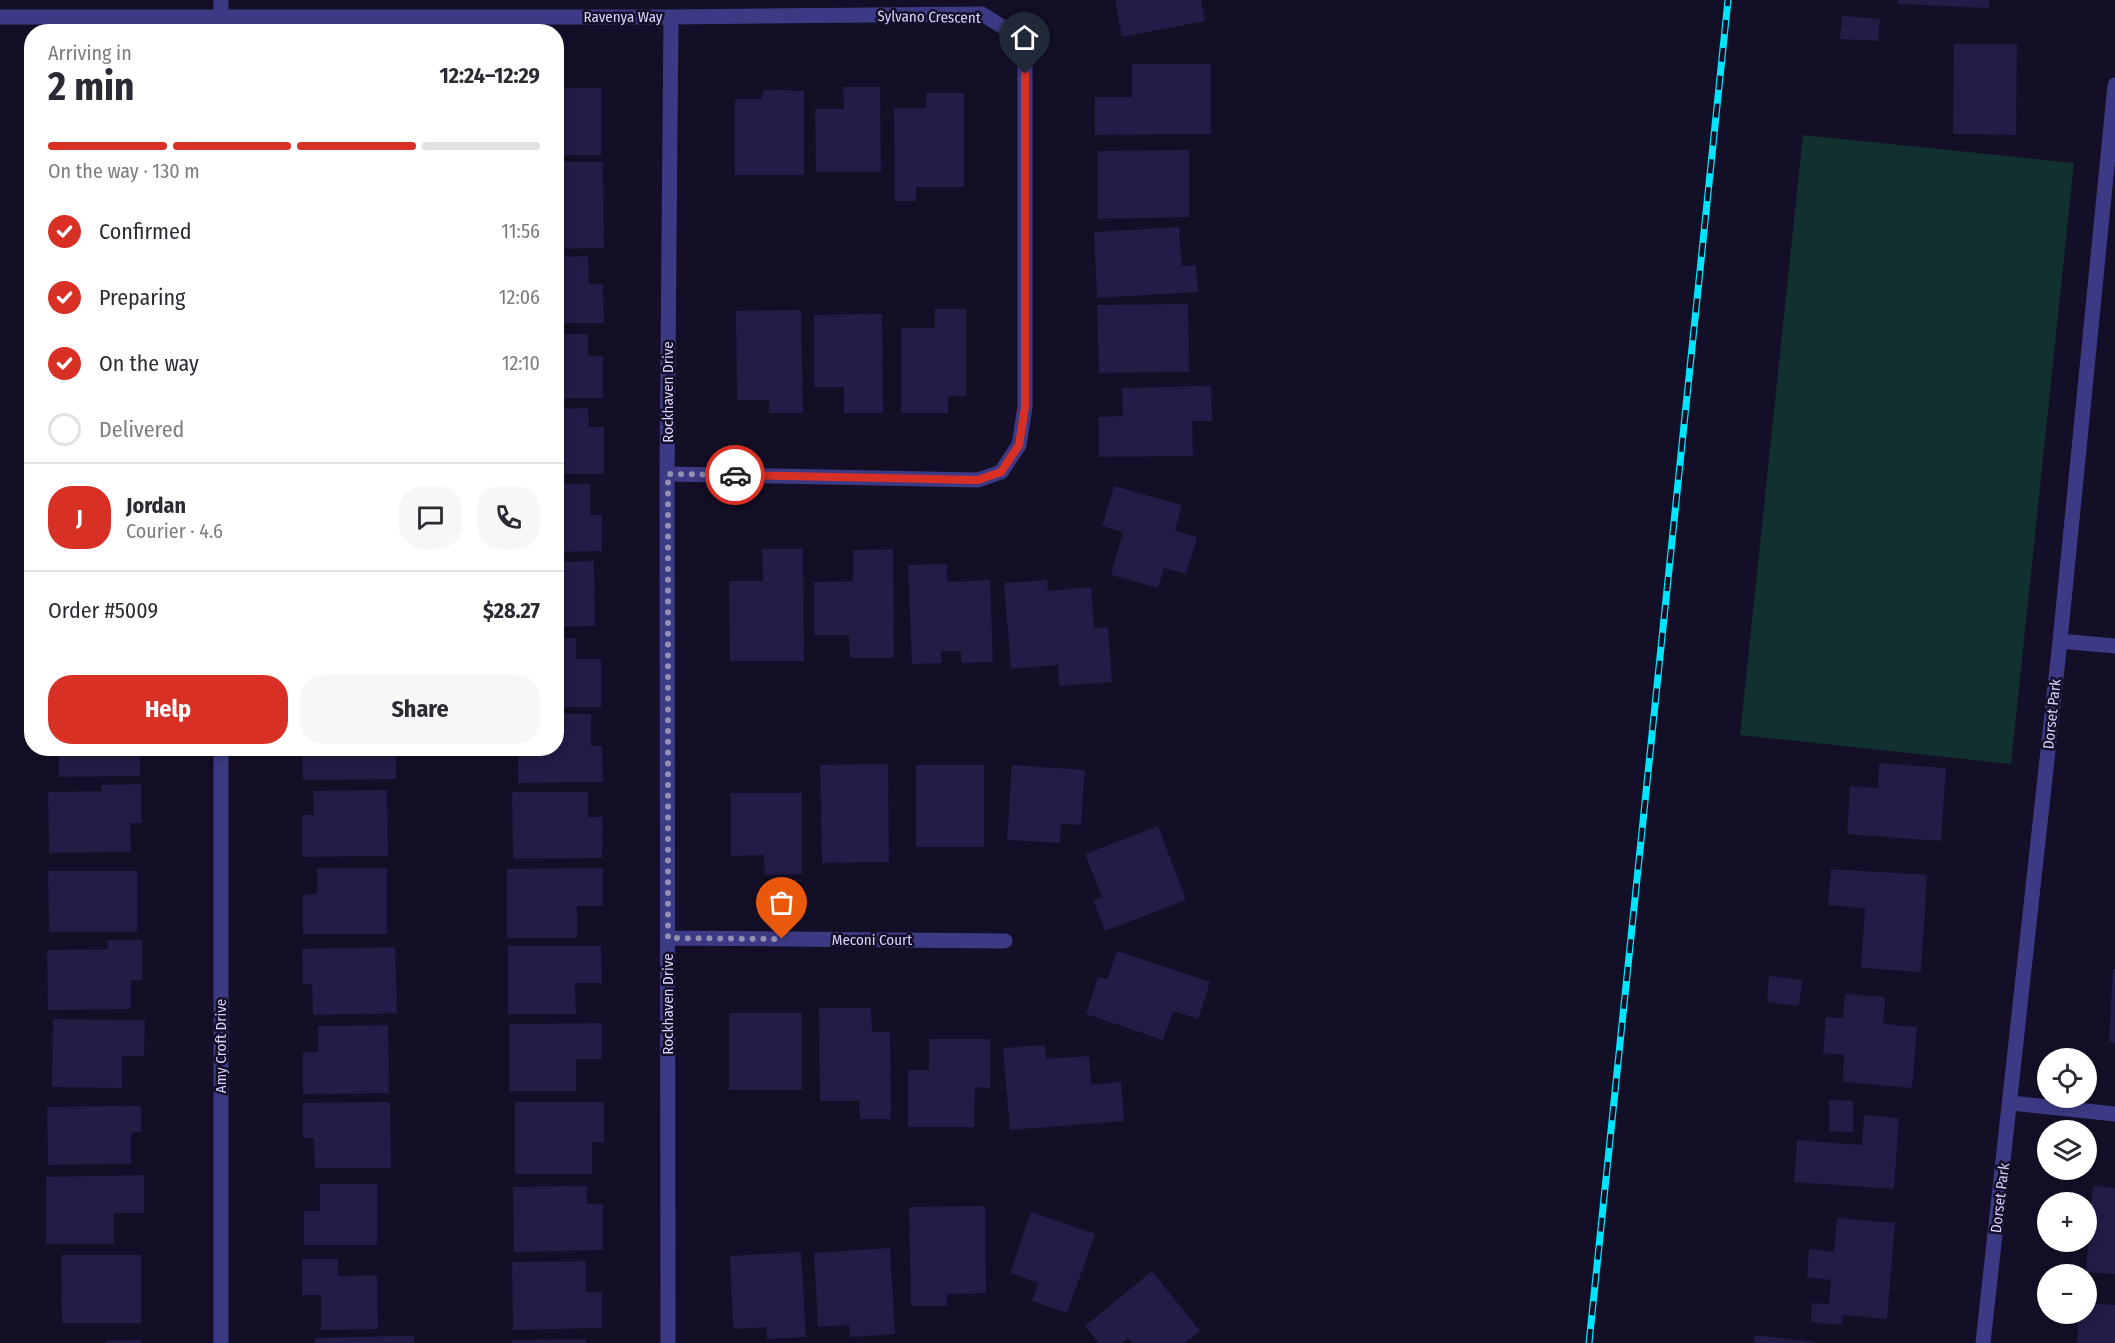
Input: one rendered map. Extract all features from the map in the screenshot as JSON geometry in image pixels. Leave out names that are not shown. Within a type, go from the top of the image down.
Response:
[{"type":"street","points":[[221,0],[221,24]]},
{"type":"street","name":"Sylvano Crescent","points":[[668,474],[978,480],[1001,472],[1019,445],[1025,407],[1026,354],[1025,58],[1011,32],[982,14],[671,17]]},
{"type":"street","name":"Ravenya Way","points":[[0,17],[221,24],[671,17]]},
{"type":"street","name":"Rockhaven Drive","points":[[668,1343],[668,474],[671,17]]},
{"type":"street","name":"Dorset Park","points":[[1983,1343],[2011,1103],[2111,167],[2115,85]]},
{"type":"street","points":[[2060,641],[2115,646]]},
{"type":"street","name":"Amy Croft Drive","points":[[221,756],[221,1343]]},
{"type":"street","name":"Meconi Court","points":[[668,938],[1005,941]]},
{"type":"street","points":[[2011,1103],[2115,1114]]},
{"type":"green space","points":[[1803,135],[2074,163],[2011,764],[1740,735]]},
{"type":"building","points":[[1115,0],[1201,0],[1205,21],[1122,37]]},
{"type":"building","points":[[1898,0],[1989,0],[1989,8],[1898,4]]},
{"type":"building","points":[[1842,16],[1880,19],[1878,41],[1840,39]]},
{"type":"building","points":[[1954,44],[2017,44],[2016,135],[1953,134]]},
{"type":"building","points":[[1132,64],[1211,64],[1211,134],[1095,135],[1095,97],[1132,97]]},
{"type":"building","points":[[843,87],[880,87],[881,172],[816,172],[815,109],[844,109]]},
{"type":"building","points":[[564,88],[601,88],[601,155],[564,155]]},
{"type":"building","points":[[763,90],[804,91],[804,175],[735,175],[735,99],[762,99]]},
{"type":"building","points":[[926,93],[964,93],[964,187],[916,187],[916,201],[895,201],[894,108],[926,108]]},
{"type":"building","points":[[1189,150],[1189,217],[1098,219],[1098,151]]},
{"type":"building","points":[[564,162],[603,162],[604,248],[564,249]]},
{"type":"building","points":[[1179,227],[1182,266],[1196,265],[1198,292],[1097,298],[1094,232]]},
{"type":"building","points":[[588,256],[589,284],[603,284],[604,323],[564,323],[564,257]]},
{"type":"building","points":[[1188,304],[1189,372],[1099,373],[1097,305]]},
{"type":"building","points":[[935,309],[966,309],[966,396],[948,396],[948,413],[901,413],[901,328],[935,328]]},
{"type":"building","points":[[801,310],[803,413],[769,413],[769,400],[737,400],[736,311]]},
{"type":"building","points":[[882,314],[883,413],[844,413],[844,387],[814,387],[814,315]]},
{"type":"building","points":[[564,334],[588,334],[588,356],[603,356],[603,398],[564,398]]},
{"type":"building","points":[[1211,386],[1212,421],[1192,421],[1193,456],[1099,457],[1099,417],[1123,416],[1122,388]]},
{"type":"building","points":[[588,408],[589,427],[604,427],[604,474],[564,474],[564,409]]},
{"type":"building","points":[[564,484],[590,484],[590,515],[602,515],[602,551],[564,552]]},
{"type":"building","points":[[1114,486],[1182,505],[1175,531],[1197,537],[1186,574],[1164,568],[1158,588],[1111,575],[1123,532],[1102,526]]},
{"type":"building","points":[[762,549],[803,549],[804,661],[730,661],[729,581],[763,581]]},
{"type":"building","points":[[893,549],[894,658],[850,658],[849,635],[814,635],[814,582],[853,581],[853,550]]},
{"type":"building","points":[[594,561],[595,626],[564,627],[564,562]]},
{"type":"building","points":[[947,564],[947,582],[990,580],[993,662],[961,663],[961,651],[941,651],[941,663],[912,664],[908,565]]},
{"type":"building","points":[[1047,580],[1048,591],[1091,587],[1094,628],[1108,627],[1112,682],[1059,686],[1058,665],[1011,669],[1004,583]]},
{"type":"building","points":[[564,638],[576,638],[576,659],[601,659],[601,707],[564,707]]},
{"type":"building","points":[[564,714],[591,714],[591,746],[602,746],[603,782],[518,783],[518,756],[564,756]]},
{"type":"building","points":[[59,756],[140,756],[140,776],[59,777]]},
{"type":"building","points":[[302,756],[396,756],[396,779],[303,780]]},
{"type":"building","points":[[1879,763],[1946,768],[1941,841],[1847,834],[1850,786],[1878,788]]},
{"type":"building","points":[[888,764],[889,862],[822,863],[820,765]]},
{"type":"building","points":[[916,765],[984,765],[984,847],[916,847]]},
{"type":"building","points":[[1012,765],[1085,770],[1081,825],[1061,824],[1060,843],[1007,840]]},
{"type":"building","points":[[141,784],[141,823],[130,823],[131,852],[49,853],[48,792],[102,791],[101,785]]},
{"type":"building","points":[[387,790],[388,856],[302,857],[302,815],[314,815],[313,791]]},
{"type":"building","points":[[512,792],[588,792],[588,817],[603,817],[602,858],[513,859]]},
{"type":"building","points":[[731,793],[802,793],[802,874],[765,875],[764,855],[731,856]]},
{"type":"building","points":[[1158,826],[1186,900],[1105,931],[1093,900],[1102,897],[1085,854]]},
{"type":"building","points":[[317,868],[387,868],[387,934],[303,934],[303,895],[317,894]]},
{"type":"building","points":[[603,868],[603,906],[577,906],[577,938],[507,938],[507,869]]},
{"type":"building","points":[[1831,869],[1927,875],[1921,972],[1861,968],[1865,908],[1828,905]]},
{"type":"building","points":[[48,871],[137,871],[137,932],[49,932]]},
{"type":"building","points":[[107,940],[142,940],[142,980],[131,980],[131,1009],[48,1010],[47,950],[108,949]]},
{"type":"building","points":[[508,946],[601,946],[602,983],[575,983],[576,1014],[508,1014]]},
{"type":"building","points":[[395,947],[397,1013],[313,1015],[312,984],[303,985],[302,949]]},
{"type":"building","points":[[1117,951],[1210,982],[1198,1019],[1173,1011],[1163,1040],[1086,1014],[1098,977],[1107,979]]},
{"type":"building","points":[[2113,969],[2115,969],[2115,1043],[2109,1042]]},
{"type":"building","points":[[1769,976],[1802,980],[1799,1006],[1767,1002]]},
{"type":"building","points":[[1845,994],[1885,997],[1883,1024],[1917,1027],[1912,1088],[1843,1082],[1844,1055],[1823,1053],[1826,1017],[1843,1018]]},
{"type":"building","points":[[819,1008],[871,1008],[872,1032],[890,1032],[891,1119],[860,1119],[859,1101],[820,1101]]},
{"type":"building","points":[[729,1013],[802,1013],[802,1090],[729,1090]]},
{"type":"building","points":[[53,1019],[145,1020],[144,1056],[122,1056],[122,1088],[52,1087]]},
{"type":"building","points":[[602,1023],[602,1059],[576,1059],[576,1091],[509,1091],[509,1024]]},
{"type":"building","points":[[388,1025],[389,1093],[303,1094],[303,1052],[318,1052],[318,1026]]},
{"type":"building","points":[[929,1039],[990,1039],[990,1088],[975,1087],[974,1127],[908,1127],[908,1070],[929,1070]]},
{"type":"building","points":[[1045,1045],[1046,1059],[1089,1056],[1091,1085],[1121,1082],[1124,1121],[1010,1130],[1003,1048]]},
{"type":"building","points":[[1829,1100],[1853,1101],[1853,1132],[1829,1131]]},
{"type":"building","points":[[390,1102],[391,1168],[315,1168],[314,1138],[303,1138],[303,1103]]},
{"type":"building","points":[[515,1102],[604,1102],[604,1142],[592,1142],[592,1174],[515,1174]]},
{"type":"building","points":[[141,1106],[141,1132],[131,1133],[131,1164],[48,1165],[47,1107]]},
{"type":"building","points":[[1864,1115],[1899,1118],[1894,1189],[1794,1182],[1797,1140],[1862,1145]]},
{"type":"building","points":[[144,1175],[144,1213],[114,1213],[114,1244],[46,1244],[46,1177]]},
{"type":"building","points":[[320,1184],[377,1184],[377,1245],[304,1245],[304,1211],[320,1211]]},
{"type":"building","points":[[587,1186],[587,1204],[603,1204],[603,1250],[514,1252],[513,1187]]},
{"type":"building","points":[[2093,1186],[2115,1188],[2115,1274],[2097,1273],[2097,1264],[2087,1264],[2088,1252],[2097,1252],[2097,1192],[2093,1192]]},
{"type":"building","points":[[985,1206],[986,1293],[947,1294],[947,1306],[911,1306],[909,1207]]},
{"type":"building","points":[[1031,1212],[1095,1234],[1067,1313],[1032,1301],[1038,1283],[1010,1273]]},
{"type":"building","points":[[1837,1218],[1895,1223],[1887,1319],[1843,1315],[1842,1325],[1811,1322],[1812,1303],[1829,1304],[1831,1280],[1807,1277],[1809,1249],[1834,1252]]},
{"type":"building","points":[[890,1248],[895,1334],[850,1337],[849,1325],[818,1327],[814,1253]]},
{"type":"building","points":[[801,1252],[806,1337],[767,1339],[767,1327],[733,1329],[730,1256]]},
{"type":"building","points":[[61,1255],[141,1255],[141,1323],[62,1323]]},
{"type":"building","points":[[302,1259],[338,1259],[338,1276],[377,1275],[378,1329],[321,1330],[321,1295],[302,1295]]},
{"type":"building","points":[[586,1261],[586,1292],[602,1292],[602,1328],[513,1330],[512,1262]]},
{"type":"building","points":[[1152,1271],[1200,1331],[1185,1343],[1132,1343],[1128,1338],[1122,1343],[1099,1343],[1085,1326]]},
{"type":"building","points":[[2097,1304],[2115,1305],[2115,1343],[2077,1343],[2078,1324],[2097,1324]]},
{"type":"building","points":[[1755,1335],[1814,1342],[1814,1343],[1754,1343]]},
{"type":"building","points":[[414,1336],[414,1343],[315,1343],[315,1338]]},
{"type":"building","points":[[586,1339],[586,1343],[512,1343],[512,1340]]},
{"type":"building","points":[[141,1340],[141,1343],[105,1343],[105,1341]]},
{"type":"railway","points":[[1589,1343],[1728,0]]},
{"type":"way so far","points":[[735,475],[668,474],[668,938],[782,939]]},
{"type":"route","points":[[735,475],[978,480],[1001,472],[1019,445],[1025,407],[1025,74]]}]
